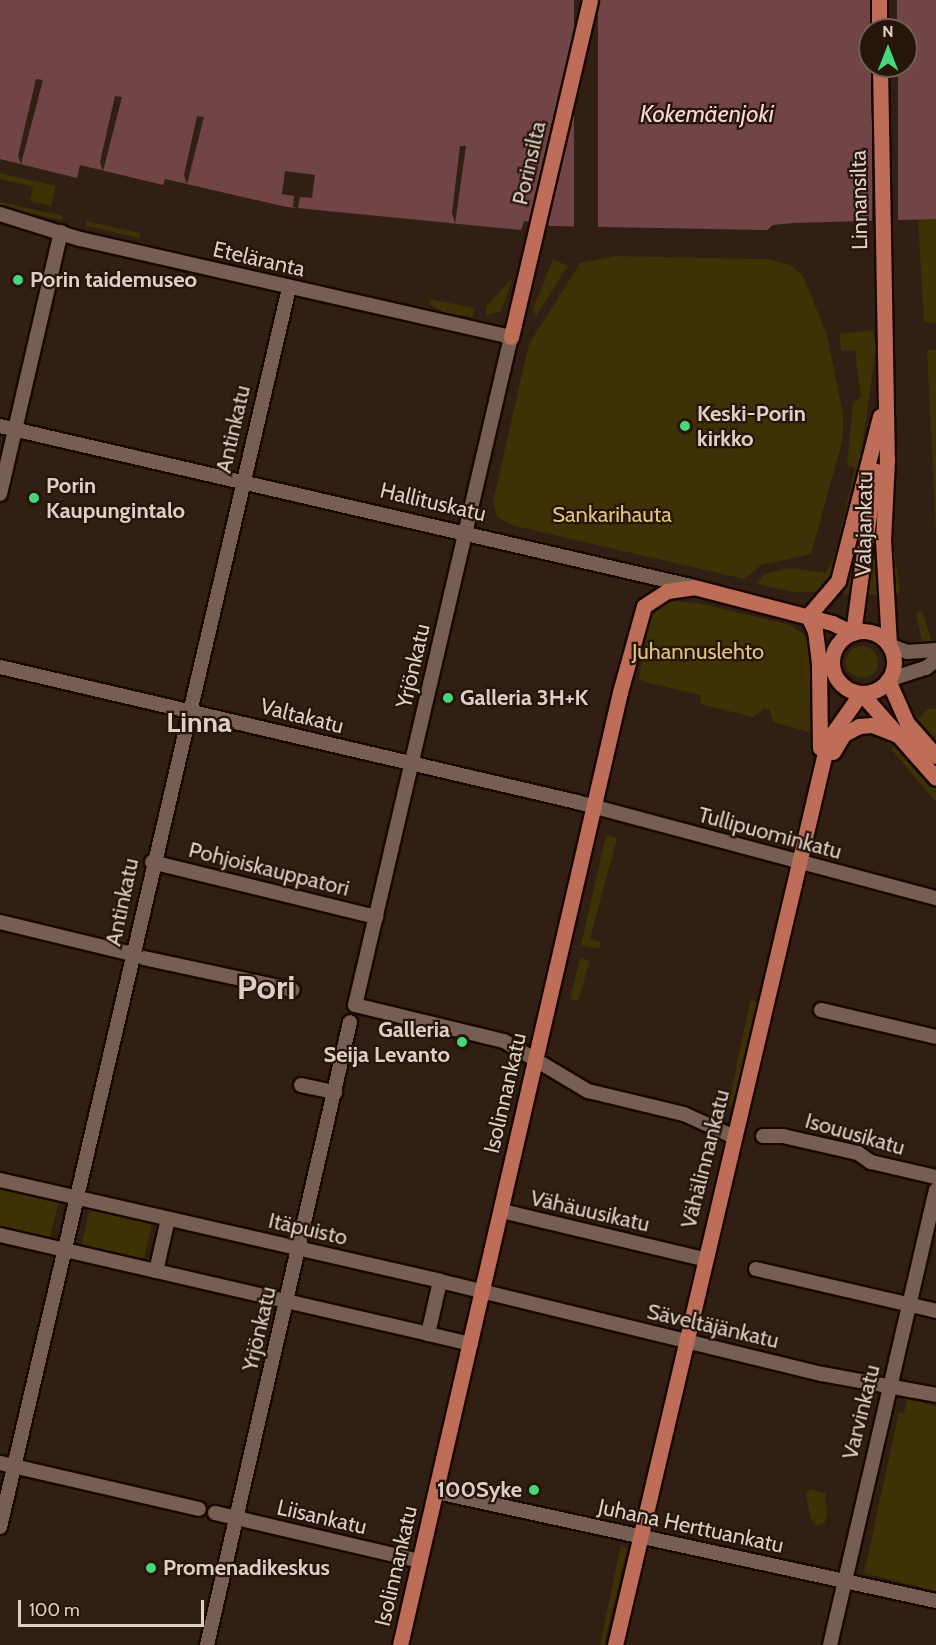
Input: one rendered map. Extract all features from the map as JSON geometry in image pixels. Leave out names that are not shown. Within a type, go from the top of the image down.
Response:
[{"type":"main road","name":"Porinsilta","points":[[511,337],[590,0]]},
{"type":"main road","points":[[879,0],[879,18]]},
{"type":"main road","name":"Linnansilta","points":[[880,78],[884,334]]},
{"type":"main road","name":"Valajankatu","points":[[884,334],[887,459],[884,566],[889,645]]},
{"type":"main road","points":[[815,792],[814,775],[823,727],[818,648],[808,616],[838,581],[884,405]]},
{"type":"main road","name":"Valajankatu","points":[[853,633],[884,405]]},
{"type":"main road","name":"Hallituskatu","points":[[694,587],[808,616],[853,633]]},
{"type":"main road","name":"Isolinnankatu","points":[[400,1645],[593,809],[641,612],[654,597],[694,587]]},
{"type":"main road","points":[[853,633],[873,633],[889,645],[893,661],[888,680],[876,690],[861,693],[844,687],[832,668],[838,644],[853,633]]},
{"type":"main road","points":[[888,680],[907,723],[936,756]]},
{"type":"main road","points":[[861,693],[936,778]]},
{"type":"main road","name":"Vähälinnankatu","points":[[615,1645],[828,740],[861,693]]},
{"type":"main road","points":[[815,792],[844,734],[866,724],[895,734]]},
{"type":"street","name":"Eteläranta","points":[[0,214],[61,232],[289,288],[511,337]]},
{"type":"street","points":[[0,494],[61,232]]},
{"type":"street","name":"Antinkatu","points":[[0,1527],[76,1197],[138,956],[152,862],[190,711],[289,288]]},
{"type":"street","name":"Yrjönkatu","points":[[511,337],[355,1005],[504,1041],[537,1057]]},
{"type":"street","name":"Hallituskatu","points":[[0,426],[694,587]]},
{"type":"street","points":[[889,645],[907,652],[936,650]]},
{"type":"street","points":[[888,680],[926,668],[936,660]]},
{"type":"street","name":"Valtakatu","points":[[0,667],[577,802],[593,809]]},
{"type":"street","name":"Tullipuominkatu","points":[[593,809],[936,898]]},
{"type":"street","name":"Pohjoiskauppatori","points":[[152,862],[376,917]]},
{"type":"street","points":[[0,922],[138,956],[293,990]]},
{"type":"street","points":[[821,1010],[936,1037]]},
{"type":"street","name":"Yrjönkatu","points":[[207,1645],[350,1022]]},
{"type":"street","points":[[537,1057],[588,1090],[684,1114],[734,1137]]},
{"type":"street","points":[[301,1084],[335,1092]]},
{"type":"street","name":"Isouusikatu","points":[[763,1136],[783,1136],[858,1153],[870,1162],[936,1177]]},
{"type":"street","name":"Itäpuisto","points":[[0,1180],[482,1292]]},
{"type":"street","name":"Varvinkatu","points":[[830,1645],[866,1482],[936,1190]]},
{"type":"street","name":"Vähäuusikatu","points":[[502,1211],[704,1259]]},
{"type":"street","points":[[156,1271],[168,1219]]},
{"type":"street","points":[[0,1235],[471,1344]]},
{"type":"street","points":[[756,1269],[936,1311]]},
{"type":"street","points":[[428,1334],[440,1281]]},
{"type":"street","name":"Säveltäjänkatu","points":[[482,1292],[685,1341],[936,1395]]},
{"type":"street","points":[[0,1463],[199,1509]]},
{"type":"street","name":"Juhana Herttuankatu","points":[[437,1492],[936,1601]]},
{"type":"street","name":"Liisankatu","points":[[215,1513],[420,1561]]},
{"type":"green space","points":[[0,173],[56,186],[51,206],[30,201],[33,187],[0,179]]},
{"type":"green space","points":[[0,202],[63,216],[62,220],[0,207]]},
{"type":"green space","points":[[936,218],[936,323],[924,322],[918,219]]},
{"type":"green space","points":[[87,221],[141,233],[139,238],[86,226]]},
{"type":"green space","name":"Sankarihauta","points":[[615,256],[767,259],[791,265],[803,276],[827,335],[843,414],[843,438],[811,554],[761,565],[744,579],[511,525],[497,516],[493,502],[529,344],[580,263]]},
{"type":"green space","points":[[553,259],[568,266],[536,316],[533,309]]},
{"type":"green space","points":[[513,278],[501,311],[485,316],[487,305]]},
{"type":"green space","points":[[429,299],[475,308],[473,317],[445,313],[430,305]]},
{"type":"green space","points":[[873,330],[876,347],[859,470],[831,580],[824,592],[794,592],[756,584],[764,574],[789,568],[826,573],[835,554],[855,468],[847,465],[853,402],[861,397],[855,350],[841,351],[839,334]]},
{"type":"green space","points":[[927,350],[936,350],[936,533]]},
{"type":"green space","points":[[894,459],[892,534],[900,590],[897,595],[892,596],[888,555]]},
{"type":"green space","points":[[881,468],[878,595],[862,594]]},
{"type":"green space","points":[[861,516],[852,594],[839,593],[843,582]]},
{"type":"green space","name":"Juhannuslehto","points":[[669,601],[698,603],[790,625],[803,634],[810,644],[816,734],[773,722],[770,710],[764,709],[753,717],[700,704],[701,695],[644,682],[639,678],[649,622],[657,610]]},
{"type":"green space","points":[[922,611],[932,643],[923,646],[916,614]]},
{"type":"green space","points":[[862,646],[873,651],[878,662],[873,673],[862,678],[851,673],[846,662],[851,651]]},
{"type":"green space","points":[[928,709],[936,709],[936,746],[915,721]]},
{"type":"green space","points":[[894,740],[936,783],[936,802],[892,750]]},
{"type":"green space","points":[[606,835],[617,838],[590,939],[601,942],[599,949],[581,945]]},
{"type":"green space","points":[[580,958],[590,961],[578,1001],[570,999]]},
{"type":"green space","points":[[754,1000],[758,1005],[733,1107],[728,1106],[750,1002]]},
{"type":"green space","points":[[0,1187],[59,1200],[50,1238],[0,1226]]},
{"type":"green space","points":[[90,1208],[152,1222],[143,1261],[81,1247]]},
{"type":"green space","points":[[907,1399],[936,1406],[936,1591],[864,1573],[899,1412],[904,1413]]},
{"type":"green space","points":[[810,1489],[825,1493],[827,1513],[825,1522],[817,1526],[811,1519],[806,1494]]},
{"type":"green space","points":[[621,1545],[627,1548],[604,1645],[600,1645]]},
{"type":"water","name":"Kokemäenjoki","points":[[0,0],[936,0],[936,219],[794,223],[773,225],[767,230],[551,226],[524,221],[521,230],[287,207],[165,179],[163,185],[80,165],[77,178],[0,159]]},
{"type":"pier","points":[[574,0],[598,0],[598,230],[574,230]]},
{"type":"pier","points":[[871,0],[897,0],[897,18],[871,18]]},
{"type":"pier","points":[[872,78],[898,78],[898,224],[872,224]]},
{"type":"pier","points":[[36,79],[43,80],[21,164],[18,156]]},
{"type":"pier","points":[[115,96],[122,97],[103,171],[100,162]]},
{"type":"pier","points":[[197,116],[204,117],[187,184],[184,175]]},
{"type":"pier","points":[[460,146],[466,146],[455,224],[452,213]]},
{"type":"pier","points":[[285,171],[315,175],[312,198],[300,197],[298,208],[293,207],[294,196],[282,194]]},
{"type":"place","name":"Porin taidemuseo","points":[[18,280]]},
{"type":"place","name":"Keski-Porin kirkko","points":[[685,426]]},
{"type":"place","name":"Porin Kaupungintalo","points":[[34,498]]},
{"type":"place","name":"Galleria 3H+K","points":[[448,698]]},
{"type":"place","name":"Galleria Seija Levanto","points":[[462,1042]]},
{"type":"place","name":"100Syke","points":[[534,1490]]},
{"type":"place","name":"Promenadikeskus","points":[[151,1568]]},
{"type":"district","name":"Linna","points":[[199,722]]},
{"type":"district","name":"Pori","points":[[266,988]]}]
